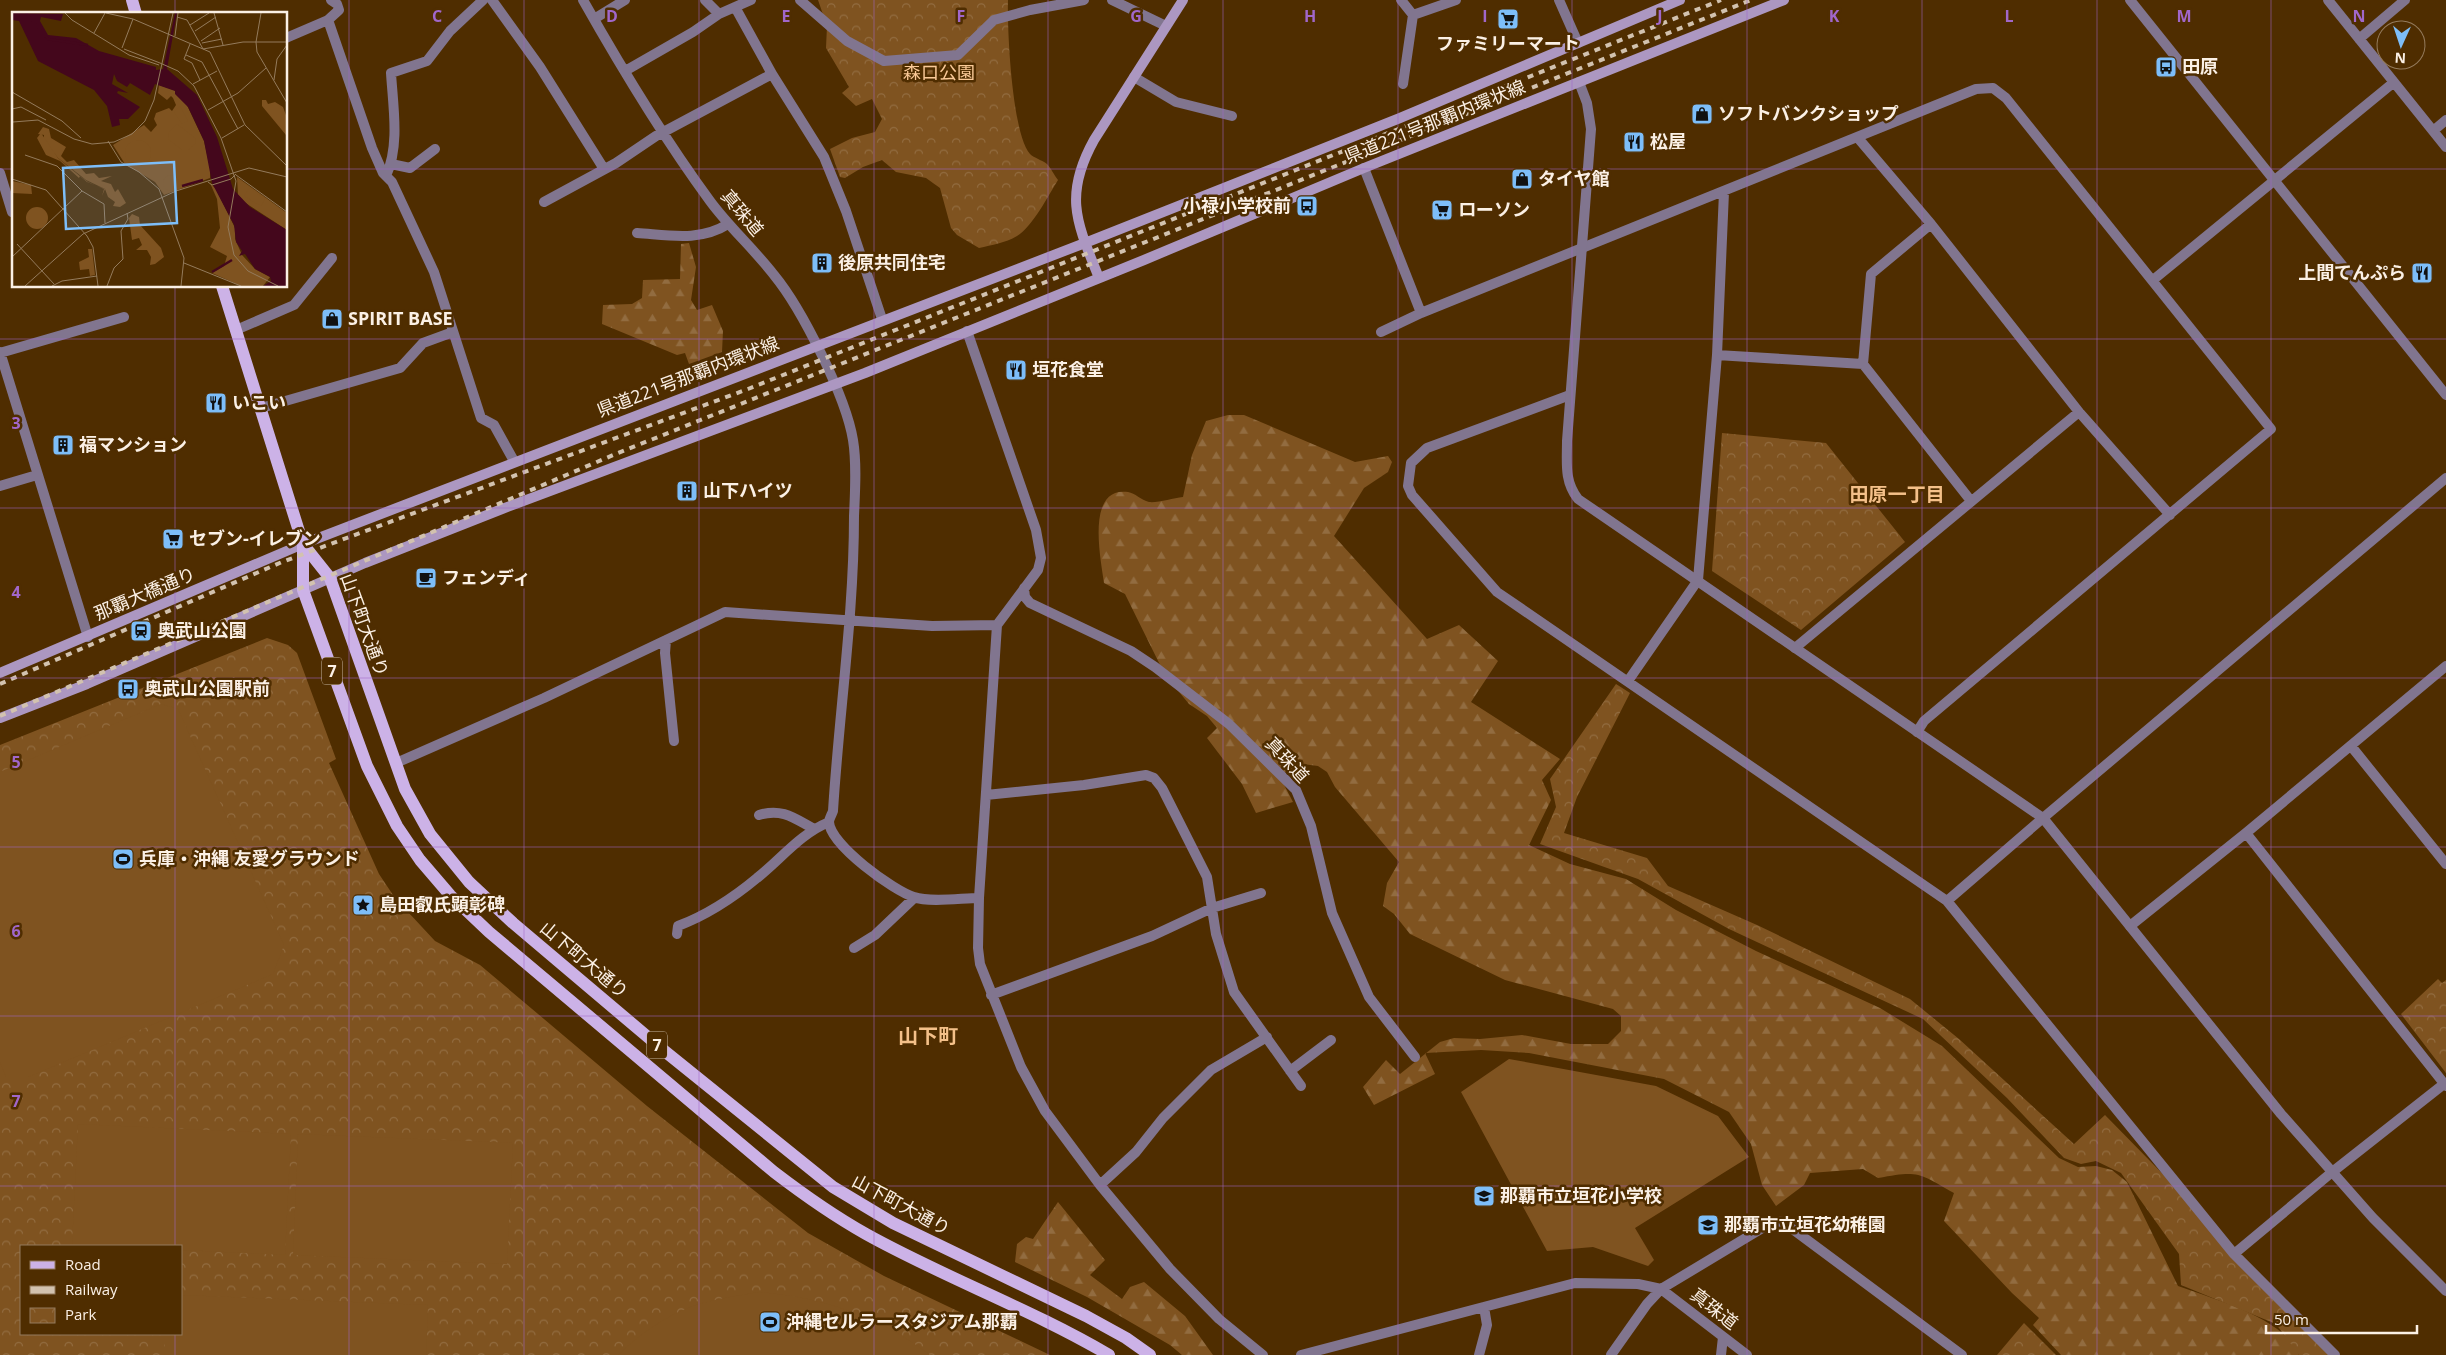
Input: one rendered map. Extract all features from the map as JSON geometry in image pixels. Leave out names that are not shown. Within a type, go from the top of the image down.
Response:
[{"type":"main road","points":[[1099,278],[1085,243],[1074,201],[1082,161],[1184,0]]},
{"type":"main road","name":"県道221号那覇内環状線","points":[[303,544],[882,319],[1085,243],[1400,118],[1680,0]]},
{"type":"main road","name":"県道221号那覇内環状線","points":[[330,578],[502,509],[834,385],[1364,168],[1784,0]]},
{"type":"main road","name":"7","points":[[223,288],[303,544],[303,590],[362,752],[382,798],[420,860],[468,913],[768,1167],[826,1210],[890,1247],[1071,1334],[1109,1355]]},
{"type":"main road","name":"山下町大通り","points":[[303,544],[330,578],[405,789],[430,834],[468,882],[513,923],[815,1174],[852,1200],[893,1223],[1086,1316],[1126,1338],[1150,1355]]},
{"type":"main road","name":"那覇大橋通り","points":[[1,671],[88,637],[303,544]]},
{"type":"main road","points":[[0,718],[87,684],[330,578]]},
{"type":"street","points":[[288,37],[328,20],[339,10],[331,0]]},
{"type":"street","points":[[386,176],[391,164],[394,117],[391,73],[427,61],[450,31],[483,0]]},
{"type":"street","points":[[492,0],[540,67],[604,168]]},
{"type":"street","name":"真珠道","points":[[583,0],[663,132],[728,224],[776,277],[799,313],[834,385],[853,440],[854,540],[851,621],[833,811],[829,822]]},
{"type":"street","points":[[594,19],[625,0]]},
{"type":"street","points":[[705,0],[718,14]]},
{"type":"street","points":[[625,71],[693,32],[718,14],[751,0]]},
{"type":"street","points":[[800,0],[847,40],[871,55],[891,61],[921,56],[958,55],[994,20],[1030,10],[1084,0]]},
{"type":"street","points":[[1112,0],[1166,26]]},
{"type":"street","points":[[1401,0],[1412,15],[1404,84]]},
{"type":"street","points":[[1412,15],[1456,0]]},
{"type":"street","points":[[1559,0],[1578,43]]},
{"type":"street","points":[[2130,0],[2446,395]]},
{"type":"street","points":[[2328,0],[2446,147]]},
{"type":"street","points":[[2359,39],[2405,0]]},
{"type":"street","points":[[735,6],[772,74],[824,157],[846,211],[882,319]]},
{"type":"street","points":[[328,20],[372,148],[386,176],[392,182],[434,272],[481,418],[494,425],[514,461]]},
{"type":"street","points":[[544,202],[616,163],[663,132],[772,74]]},
{"type":"street","points":[[1134,77],[1176,102],[1232,116]]},
{"type":"street","points":[[1579,82],[1587,103],[1591,129],[1570,395],[1566,476],[1570,489],[1578,499],[2043,818],[2281,1114],[2331,1173],[2446,1291]]},
{"type":"street","points":[[2153,280],[2393,83]]},
{"type":"street","points":[[1381,332],[1421,313],[1976,89],[1993,88],[2006,98],[2271,429],[1924,721],[1917,732]]},
{"type":"street","points":[[2433,131],[2446,120]]},
{"type":"street","points":[[1858,138],[1931,224],[2079,412],[2170,515]]},
{"type":"street","points":[[391,164],[410,168],[435,149]]},
{"type":"street","points":[[1364,168],[1421,313]]},
{"type":"street","points":[[1,179],[12,212]]},
{"type":"street","points":[[1628,681],[1698,580],[1716,355],[1724,192]]},
{"type":"street","points":[[637,233],[688,236],[711,232],[728,224]]},
{"type":"street","points":[[1931,224],[1871,274],[1863,364],[1972,501]]},
{"type":"street","points":[[236,330],[294,305],[332,258]]},
{"type":"street","points":[[88,637],[0,352],[124,316]]},
{"type":"street","points":[[967,331],[1036,530],[1040,547],[1038,570],[1023,586],[998,624],[979,898],[978,948],[980,964],[1021,1067],[1045,1111],[1100,1185],[1170,1269],[1219,1319],[1262,1355]]},
{"type":"street","points":[[261,408],[400,368],[423,343],[453,332]]},
{"type":"street","points":[[1716,355],[1863,364]]},
{"type":"street","points":[[1570,395],[1427,448],[1410,463],[1408,486],[1412,495],[1497,592],[1947,901],[2234,1254],[2334,1355]]},
{"type":"street","points":[[1796,648],[2079,412]]},
{"type":"street","points":[[0,486],[37,475]]},
{"type":"street","points":[[1947,901],[2446,478]]},
{"type":"street","name":"真珠道","points":[[1023,586],[1025,596],[1030,603],[1130,651],[1155,667],[1228,724],[1296,790],[1312,826],[1332,913],[1374,1007],[1415,1057]]},
{"type":"street","points":[[396,764],[544,698],[725,612],[932,626],[998,624]]},
{"type":"street","points":[[666,640],[665,653],[674,741]]},
{"type":"street","points":[[2130,926],[2246,833],[2446,666]]},
{"type":"street","points":[[2351,746],[2446,864]]},
{"type":"street","points":[[986,795],[1146,775],[1154,778],[1162,788],[1207,877],[1223,962],[1234,992],[1301,1086]]},
{"type":"street","points":[[759,815],[773,811],[787,815],[814,829]]},
{"type":"street","points":[[677,934],[678,926],[706,916],[757,878],[786,851],[814,829],[829,822],[842,846],[886,881],[914,898],[979,898]]},
{"type":"street","points":[[2234,1254],[2331,1173],[2445,1085],[2246,833]]},
{"type":"street","points":[[991,995],[1152,936],[1212,908],[1261,893]]},
{"type":"street","points":[[854,948],[875,935],[914,898]]},
{"type":"street","points":[[1100,1185],[1136,1152],[1163,1118],[1211,1070],[1267,1037]]},
{"type":"street","points":[[1290,1071],[1331,1040]]},
{"type":"street","points":[[1610,1355],[1646,1304],[1661,1289],[1761,1227],[1774,1221],[1783,1222],[1962,1355]]},
{"type":"street","points":[[1301,1355],[1575,1283],[1638,1284],[1661,1289]]},
{"type":"street","name":"真珠道","points":[[1661,1289],[1747,1355]]},
{"type":"street","points":[[1479,1355],[1487,1325],[1484,1307]]},
{"type":"street","points":[[1721,1355],[1722,1337]]},
{"type":"green space","name":"森口公園","points":[[818,0],[1008,0],[1008,33],[1012,80],[1019,126],[1024,143],[1030,154],[1047,164],[1058,180],[1040,210],[1023,231],[1017,236],[998,244],[979,248],[957,235],[951,228],[940,188],[926,178],[896,172],[882,160],[863,167],[845,178],[840,177],[830,149],[852,138],[875,132],[882,119],[872,99],[856,106],[842,93],[849,87],[826,48],[827,26]]},
{"type":"green space","points":[[689,243],[696,267],[691,300],[697,310],[712,305],[723,331],[722,352],[689,364],[685,353],[677,355],[602,324],[603,305],[632,304],[642,298],[643,280],[680,279],[681,244]]},
{"type":"green space","points":[[1228,415],[1244,415],[1355,462],[1388,456],[1392,462],[1388,472],[1364,488],[1334,536],[1427,639],[1459,625],[1498,661],[1471,702],[1560,759],[1542,780],[1551,800],[1529,845],[1570,864],[1626,879],[1676,910],[1756,951],[1880,1008],[1942,1046],[2059,1158],[2078,1167],[2096,1166],[2112,1170],[2127,1182],[2178,1286],[2228,1304],[2264,1320],[2279,1330],[2291,1342],[2299,1355],[2061,1355],[2033,1325],[2039,1318],[2012,1293],[1944,1221],[1954,1193],[1925,1177],[1902,1174],[1878,1178],[1863,1169],[1810,1173],[1804,1185],[1776,1206],[1762,1185],[1751,1144],[1729,1112],[1664,1079],[1529,1053],[1481,1050],[1426,1053],[1440,1042],[1454,1038],[1480,1039],[1522,1035],[1571,1044],[1608,1044],[1621,1031],[1621,1016],[1613,1009],[1505,980],[1410,934],[1394,914],[1383,906],[1387,883],[1399,862],[1335,787],[1327,772],[1318,766],[1303,764],[1279,775],[1293,802],[1256,813],[1242,784],[1207,738],[1217,728],[1207,716],[1189,704],[1165,675],[1125,594],[1104,583],[1100,558],[1099,527],[1101,512],[1106,500],[1114,493],[1128,492],[1149,502],[1183,497],[1192,455],[1206,421]]},
{"type":"green space","points":[[1722,433],[1826,443],[1905,542],[1801,630],[1712,571]]},
{"type":"green space","name":"奥武山公園","points":[[267,638],[288,645],[297,653],[336,759],[329,763],[379,874],[395,898],[435,941],[480,965],[647,1106],[808,1233],[884,1276],[1050,1355],[0,1355],[0,745]]},
{"type":"green space","points":[[1616,684],[1630,693],[1577,797],[1564,833],[1647,858],[1668,886],[1757,925],[1910,999],[1959,1039],[2074,1144],[2105,1115],[2340,1355],[2299,1355],[2276,1324],[2181,1285],[2179,1254],[2121,1173],[2096,1161],[2081,1164],[2064,1158],[2007,1098],[1923,1019],[1729,929],[1638,879],[1540,844],[1556,807],[1550,779]]},
{"type":"green space","name":"兵庫・沖縄 友愛グラウンド","points":[[161,704],[178,709],[284,945],[273,974],[28,1077],[6,1077],[0,1062],[0,772]]},
{"type":"green space","points":[[2438,979],[2442,983],[2446,980],[2446,1073],[2401,1014]]},
{"type":"green space","points":[[1425,1054],[1435,1074],[1374,1105],[1363,1087],[1386,1060],[1400,1074]]},
{"type":"green space","points":[[1509,1059],[1656,1086],[1718,1116],[1749,1157],[1635,1228],[1654,1260],[1648,1266],[1593,1247],[1547,1251],[1461,1092]]},
{"type":"green space","points":[[78,1124],[291,1134],[285,1255],[182,1250],[182,1245],[72,1245]]},
{"type":"green space","points":[[298,1134],[513,1143],[507,1264],[293,1255]]},
{"type":"green space","points":[[1058,1202],[1105,1260],[1090,1275],[1122,1299],[1130,1287],[1144,1282],[1185,1316],[1213,1355],[1182,1355],[1170,1345],[1087,1297],[1015,1262],[1017,1244],[1026,1237],[1033,1239]]},
{"type":"green space","name":"沖縄セルラースタジアム那覇","points":[[758,1292],[805,1298],[849,1311],[891,1329],[930,1355],[618,1355],[653,1327],[683,1310],[709,1301]]},
{"type":"green space","points":[[182,1295],[428,1305],[426,1355],[165,1355],[165,1335],[182,1335]]},
{"type":"green space","points":[[2024,1323],[2056,1355],[1997,1355]]},
{"type":"railway","points":[[0,684],[282,562],[748,389],[1721,0]]},
{"type":"railway","points":[[0,716],[618,453],[1751,0]]},
{"type":"place","name":"ファミリーマート","points":[[1508,19]]},
{"type":"place","name":"田原","points":[[2166,67]]},
{"type":"place","name":"ソフトバンクショップ","points":[[1702,114]]},
{"type":"place","name":"松屋","points":[[1634,142]]},
{"type":"place","name":"タイヤ館","points":[[1522,179]]},
{"type":"place","name":"小禄小学校前","points":[[1307,206]]},
{"type":"place","name":"ローソン","points":[[1442,210]]},
{"type":"place","name":"後原共同住宅","points":[[822,263]]},
{"type":"place","name":"上間てんぷら","points":[[2422,273]]},
{"type":"place","name":"SPIRIT BASE","points":[[332,319]]},
{"type":"place","name":"垣花食堂","points":[[1016,370]]},
{"type":"place","name":"いこい","points":[[216,403]]},
{"type":"place","name":"福マンション","points":[[63,445]]},
{"type":"place","name":"山下ハイツ","points":[[687,491]]},
{"type":"place","name":"セブン-イレブン","points":[[173,539]]},
{"type":"place","name":"フェンディ","points":[[426,578]]},
{"type":"place","name":"奥武山公園","points":[[141,631]]},
{"type":"place","name":"奥武山公園駅前","points":[[128,689]]},
{"type":"place","name":"兵庫・沖縄 友愛グラウンド","points":[[123,859]]},
{"type":"place","name":"島田叡氏顕彰碑","points":[[363,905]]},
{"type":"place","name":"那覇市立垣花小学校","points":[[1484,1196]]},
{"type":"place","name":"那覇市立垣花幼稚園","points":[[1708,1225]]},
{"type":"place","name":"沖縄セルラースタジアム那覇","points":[[770,1322]]},
{"type":"district","name":"田原一丁目","points":[[1897,494]]},
{"type":"district","name":"山下町","points":[[928,1036]]}]
